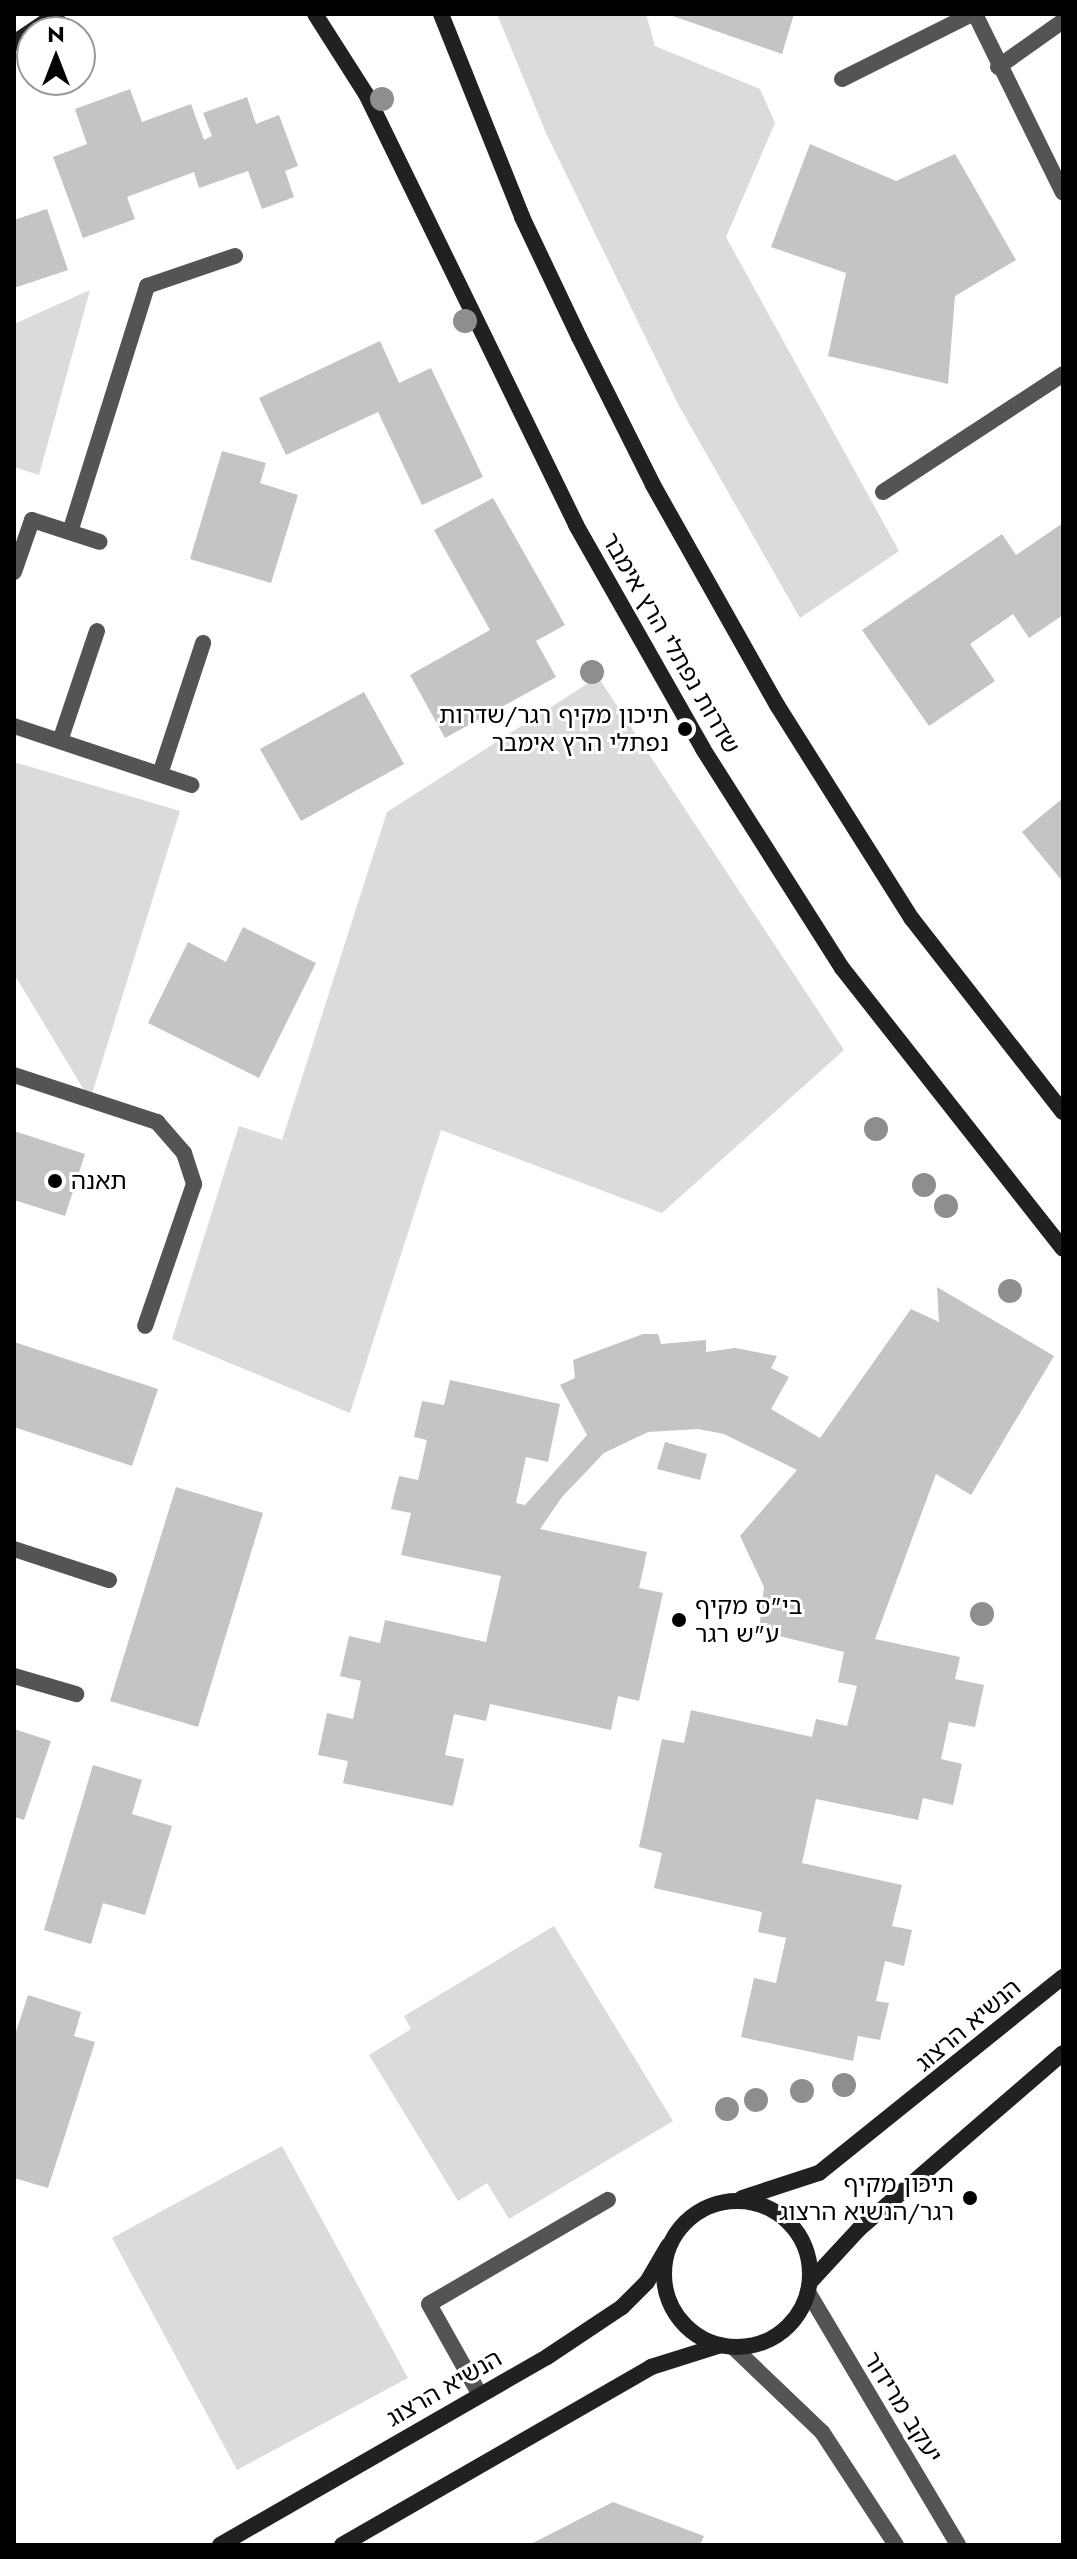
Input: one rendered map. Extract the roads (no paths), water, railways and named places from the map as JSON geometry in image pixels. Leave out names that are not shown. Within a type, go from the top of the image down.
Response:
[{"type":"main road","points":[[14,43],[57,14]]},
{"type":"main road","name":"שדרות נפתלי הרץ אימבר","points":[[315,14],[366,94],[576,525],[703,749],[842,968],[1063,1249]]},
{"type":"main road","points":[[441,14],[522,217],[579,337],[653,485],[777,705],[912,919],[1063,1112]]},
{"type":"main road","name":"הנשיא הרצוג","points":[[736,2200],[819,2173],[1063,1977]]},
{"type":"main road","points":[[342,2545],[651,2367],[727,2346],[766,2341],[781,2333],[809,2287],[859,2229],[1063,2053]]},
{"type":"main road","points":[[727,2346],[700,2338],[671,2308],[663,2267],[668,2246],[695,2213],[736,2200],[761,2204],[783,2216],[809,2258],[809,2287]]},
{"type":"main road","name":"הנשיא הרצוג","points":[[220,2545],[480,2395],[622,2307],[647,2282],[668,2246]]},
{"type":"street","points":[[842,79],[974,14],[1063,193]]},
{"type":"street","points":[[998,67],[1063,21]]},
{"type":"street","points":[[70,532],[147,286],[235,256]]},
{"type":"street","points":[[883,492],[1063,374]]},
{"type":"street","points":[[14,572],[32,520],[100,542]]},
{"type":"street","points":[[60,741],[97,631]]},
{"type":"street","points":[[160,774],[203,643]]},
{"type":"street","points":[[14,726],[191,785]]},
{"type":"street","points":[[14,1075],[157,1122],[184,1153],[194,1184],[145,1326]]},
{"type":"street","points":[[14,1549],[109,1580]]},
{"type":"street","points":[[14,1676],[76,1694]]},
{"type":"street","points":[[480,2395],[429,2304],[608,2200]]},
{"type":"street","name":"יעקב מרידור","points":[[809,2287],[958,2545]]},
{"type":"street","points":[[727,2346],[822,2432],[896,2545]]},
{"type":"place","name":"תיכון מקיף רגר/שדרות נפתלי הרץ אימבר","points":[[685,729]]},
{"type":"place","name":"תאנה","points":[[55,1181]]},
{"type":"place","name":"בי\"ס מקיף ע\"ש רגר","points":[[679,1620]]},
{"type":"place","name":"תיכון מקיף רגר/הנשיא הרצוג","points":[[970,2198]]}]
